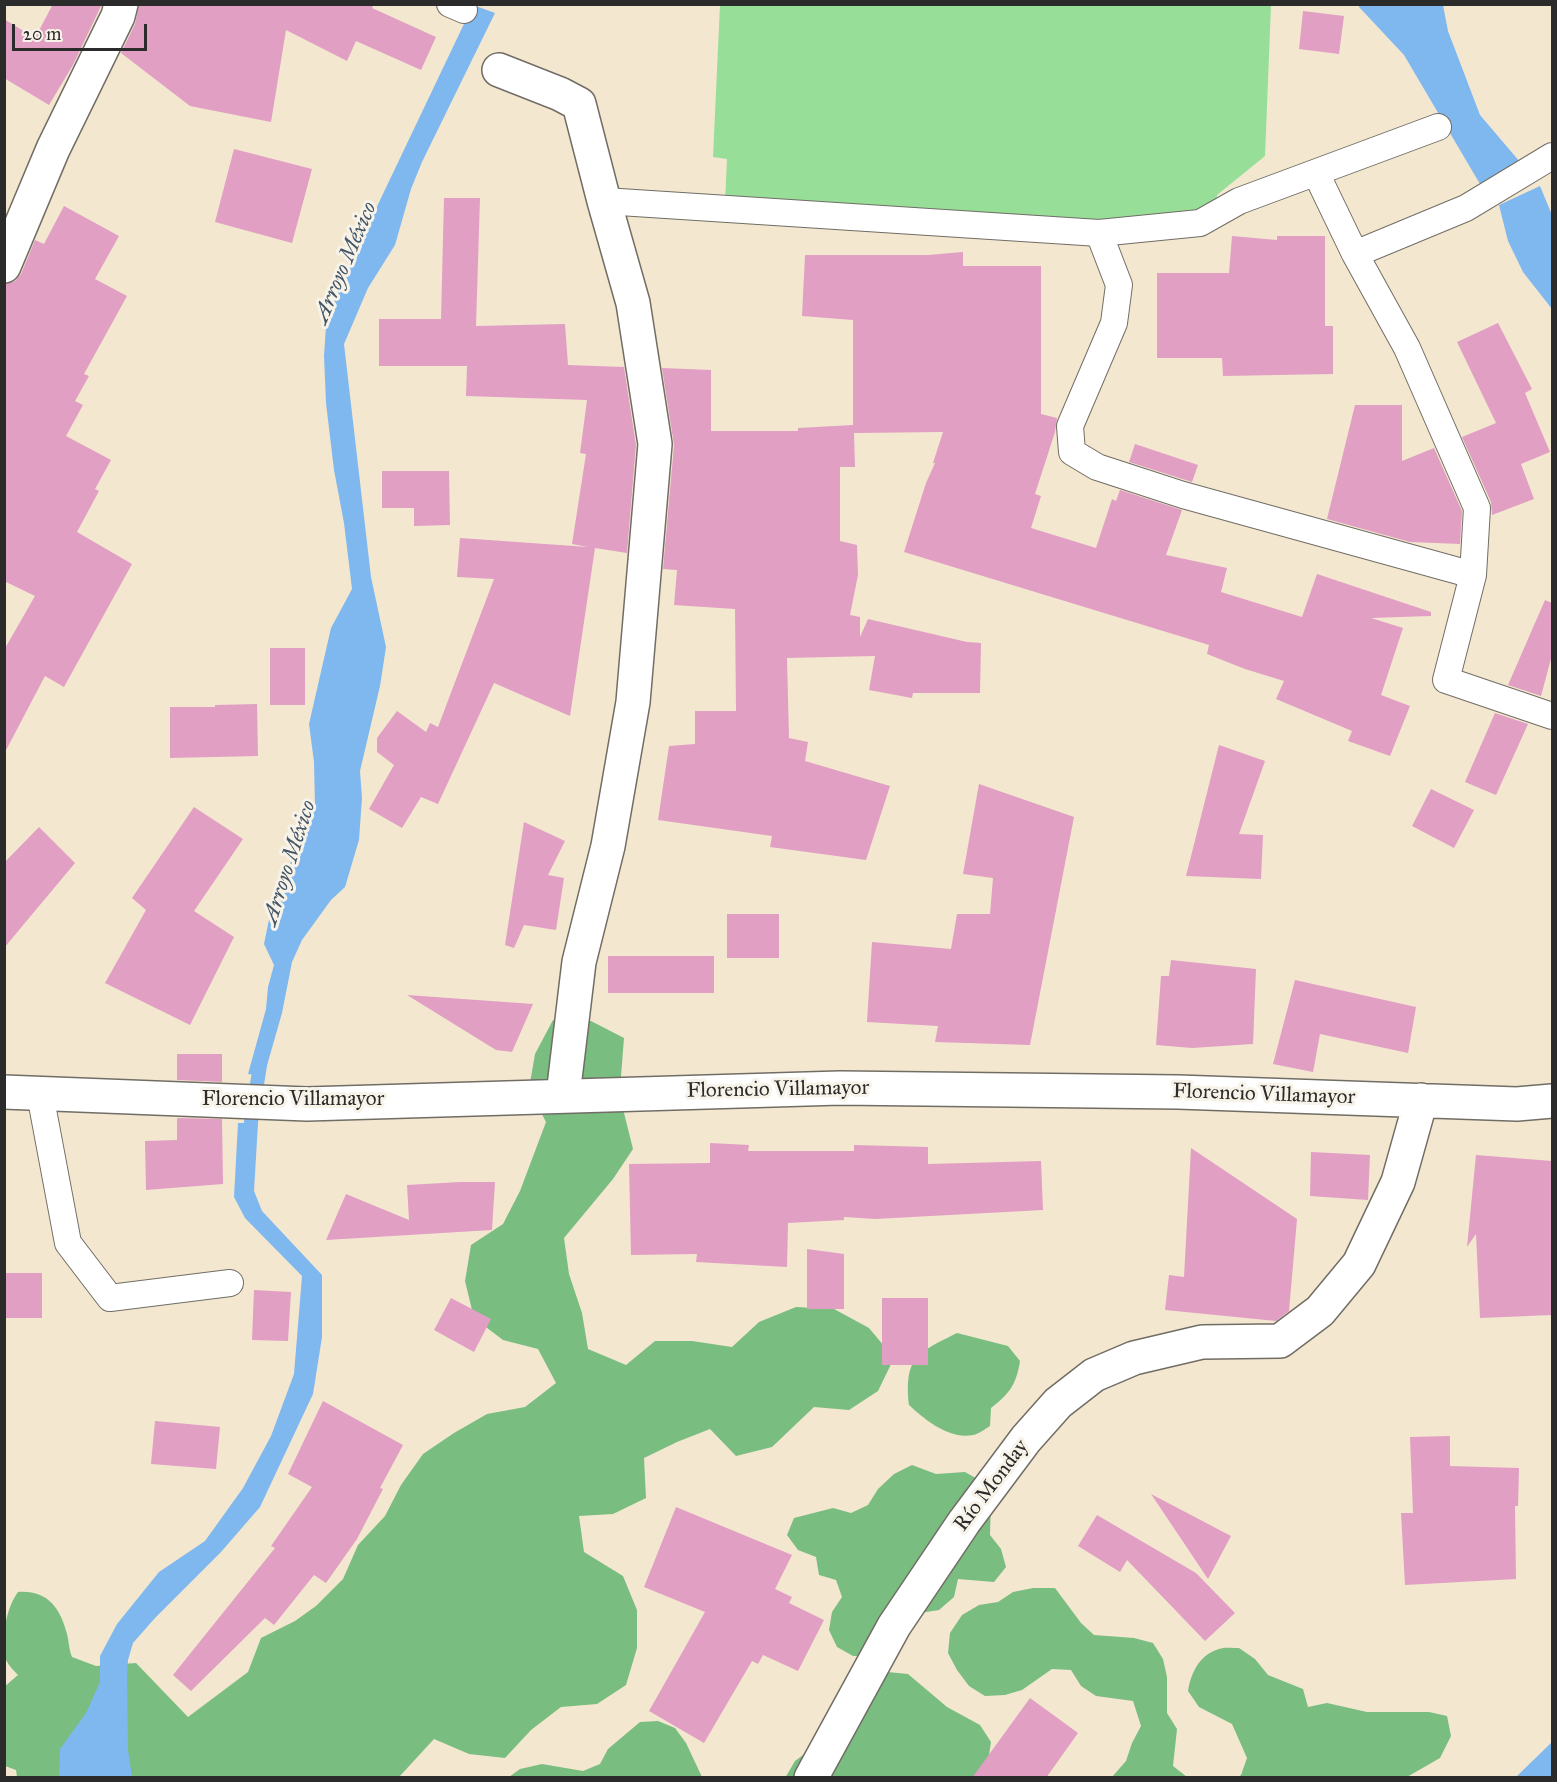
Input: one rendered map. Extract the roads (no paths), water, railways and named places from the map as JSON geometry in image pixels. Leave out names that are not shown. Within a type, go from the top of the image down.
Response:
[{"type":"street","points":[[4,266],[53,149],[118,16],[121,4]]},
{"type":"street","points":[[499,70],[579,104],[633,303],[655,444],[633,702],[608,846],[579,962],[563,1095]]},
{"type":"street","name":"Florencio Villamayor","points":[[4,1092],[307,1104],[840,1088],[1178,1092],[1517,1104],[1552,1101]]},
{"type":"street","name":"Río Monday","points":[[811,1778],[894,1626],[964,1522],[1026,1439],[1058,1403],[1094,1375],[1134,1358],[1202,1342],[1280,1341],[1320,1311],[1359,1264],[1398,1182],[1420,1100]]},
{"type":"lane","points":[[604,201],[1099,233],[1200,223],[1239,201],[1438,127]]},
{"type":"lane","points":[[1354,254],[1466,208],[1552,156]]},
{"type":"lane","points":[[1316,173],[1354,254],[1407,348],[1477,508],[1473,575],[1446,680],[1552,716]]},
{"type":"lane","points":[[1099,233],[1119,285],[1113,323],[1070,426],[1072,452],[1097,467],[1183,495],[1473,575]]},
{"type":"lane","points":[[40,1094],[68,1243],[110,1298],[230,1283]]},
{"type":"water","points":[[473,5],[495,13],[422,162],[411,189],[395,245],[368,288],[344,344],[371,577],[386,647],[380,686],[360,771],[362,798],[359,840],[345,887],[331,900],[302,940],[292,962],[282,1013],[264,1076],[248,1074],[266,1009],[268,987],[274,965],[264,944],[272,905],[315,807],[314,762],[309,724],[331,628],[352,589],[326,403],[324,356],[326,326],[341,282]]},
{"type":"water","points":[[1359,5],[1443,5],[1448,31],[1480,115],[1520,162],[1480,184],[1404,55]]},
{"type":"water","points":[[1540,186],[1552,215],[1552,309],[1523,272],[1508,241],[1499,205]]},
{"type":"water","points":[[238,1123],[258,1123],[254,1191],[262,1211],[322,1275],[322,1337],[313,1394],[260,1507],[221,1552],[133,1643],[128,1660],[127,1678],[128,1750],[132,1777],[59,1777],[60,1749],[86,1713],[100,1682],[100,1656],[117,1624],[159,1572],[205,1541],[243,1488],[271,1436],[294,1374],[302,1276],[245,1218],[234,1197]]},
{"type":"water","points":[[1552,1742],[1552,1777],[1516,1777]]},
{"type":"waterway","name":"Arroyo México","points":[[248,1141],[261,1059]]}]
